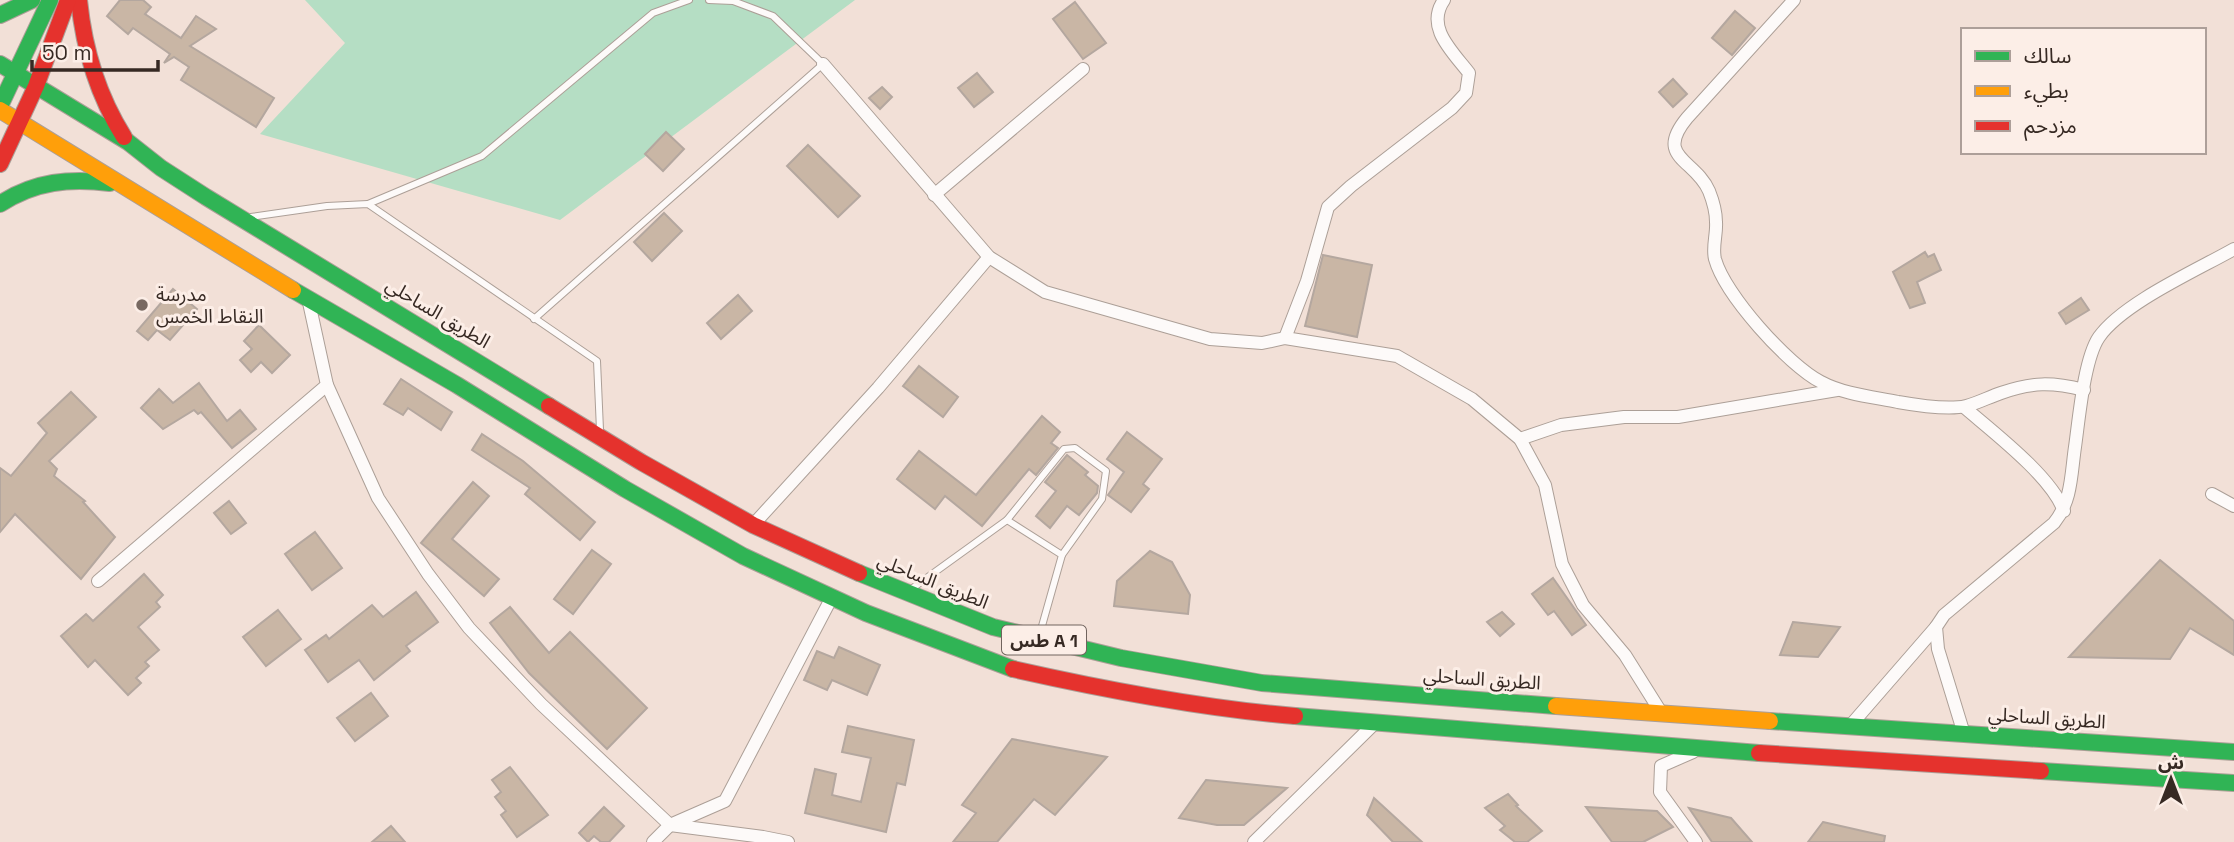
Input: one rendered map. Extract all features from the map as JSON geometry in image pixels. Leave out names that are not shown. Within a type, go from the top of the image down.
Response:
[{"type":"main road","points":[[0,15],[32,0]]},
{"type":"main road","points":[[0,108],[50,0]]},
{"type":"main road","points":[[0,164],[36,86],[68,0]]},
{"type":"main road","points":[[79,0],[83,36],[94,78],[111,118],[128,142]]},
{"type":"main road","name":"الطريق الساحلي","points":[[0,64],[128,142],[161,168],[242,219],[601,437],[754,524],[906,593],[993,627],[1121,658],[1262,683],[1662,714],[2234,752]]},
{"type":"main road","name":"طس A 1","points":[[0,108],[18,122],[256,269],[308,297],[625,489],[743,556],[866,613],[1012,669],[1115,692],[1257,713],[1699,749],[2234,783]]},
{"type":"main road","points":[[0,204],[32,187],[57,180],[110,183],[135,193]]},
{"type":"street","points":[[1285,338],[1307,281],[1328,207],[1351,186],[1425,131],[1466,93],[1469,73],[1450,49],[1436,19],[1444,0]]},
{"type":"street","points":[[1794,0],[1675,132],[1673,141],[1675,150],[1707,187],[1714,203],[1716,259],[1740,302],[1791,359],[1822,383],[1840,389],[1900,402],[1964,407],[2032,384],[2056,383],[2084,390]]},
{"type":"street","points":[[822,64],[989,257],[1045,292],[1210,339],[1262,343],[1285,338],[1397,356],[1472,399],[1520,439],[1545,485],[1562,564],[1583,605],[1625,655],[1662,714]]},
{"type":"street","points":[[934,195],[1083,69]]},
{"type":"street","points":[[1850,726],[1944,615],[2054,523],[2064,511],[2084,390],[2098,338],[2109,325],[2149,295],[2234,249]]},
{"type":"street","points":[[754,524],[878,388],[989,257]]},
{"type":"street","points":[[308,297],[327,385],[378,498],[428,574],[469,628],[541,704],[670,825],[763,836],[788,842]]},
{"type":"street","points":[[99,581],[327,385]]},
{"type":"street","points":[[1520,439],[1561,425],[1624,417],[1678,417],[1840,389]]},
{"type":"street","points":[[1964,407],[2034,472],[2059,498],[2064,511]]},
{"type":"street","points":[[2212,494],[2234,506]]},
{"type":"street","points":[[653,842],[670,825],[725,801],[832,597]]},
{"type":"street","points":[[1936,627],[1938,649],[1964,734]]},
{"type":"street","points":[[1254,842],[1375,723]]},
{"type":"street","points":[[1696,842],[1660,792],[1661,766],[1699,749]]},
{"type":"lane","points":[[242,219],[327,206],[368,204],[482,156],[653,13],[689,0]]},
{"type":"lane","points":[[534,319],[822,64],[773,16],[733,1],[709,0]]},
{"type":"lane","points":[[368,204],[597,361],[601,437]]},
{"type":"lane","points":[[906,593],[1007,520],[1065,449],[1075,448],[1106,471],[1102,499],[1062,555],[1039,638]]},
{"type":"lane","points":[[1007,520],[1062,555]]},
{"type":"green space","points":[[305,0],[855,0],[560,220],[260,134],[345,43]]},
{"type":"building","points":[[120,0],[143,0],[151,7],[145,14],[181,38],[196,16],[216,29],[190,46],[274,98],[256,127],[181,80],[189,67],[174,57],[164,63],[170,54],[133,28],[128,34],[107,16]]},
{"type":"building","points":[[1075,2],[1106,43],[1083,59],[1053,19]]},
{"type":"building","points":[[1735,11],[1755,28],[1732,55],[1712,38]]},
{"type":"building","points":[[977,73],[993,92],[974,107],[958,88]]},
{"type":"building","points":[[1673,79],[1687,94],[1673,107],[1659,92]]},
{"type":"building","points":[[882,87],[892,97],[880,109],[869,98]]},
{"type":"building","points":[[666,132],[684,149],[663,171],[645,154]]},
{"type":"building","points":[[808,145],[860,196],[838,217],[787,166]]},
{"type":"building","points":[[664,213],[682,231],[652,261],[634,242]]},
{"type":"building","points":[[1925,252],[1928,257],[1934,254],[1941,270],[1917,282],[1925,303],[1910,308],[1893,272]]},
{"type":"building","points":[[1323,255],[1372,265],[1357,337],[1305,326]]},
{"type":"building","points":[[173,289],[197,309],[170,340],[157,330],[148,340],[137,331]]},
{"type":"building","points":[[738,295],[752,311],[721,339],[707,323]]},
{"type":"building","points":[[2081,298],[2089,310],[2066,324],[2059,313]]},
{"type":"building","points":[[259,325],[290,355],[272,373],[261,362],[251,372],[240,360],[252,349],[244,341]]},
{"type":"building","points":[[919,366],[958,397],[943,417],[903,386]]},
{"type":"building","points":[[401,379],[452,412],[441,430],[408,408],[403,415],[384,404]]},
{"type":"building","points":[[199,383],[227,421],[240,410],[256,429],[232,448],[201,412],[198,414],[194,410],[163,429],[141,408],[159,389],[173,403]]},
{"type":"building","points":[[71,392],[96,417],[49,461],[57,469],[54,476],[85,501],[83,502],[115,537],[81,579],[15,514],[0,532],[0,468],[11,476],[47,433],[38,423]]},
{"type":"building","points":[[1042,416],[1060,432],[1051,443],[1058,448],[1036,475],[1029,469],[982,526],[945,496],[935,509],[897,479],[919,451],[976,495]]},
{"type":"building","points":[[1127,432],[1162,459],[1143,484],[1149,489],[1131,512],[1108,495],[1124,472],[1107,459]]},
{"type":"building","points":[[482,434],[523,461],[595,522],[580,540],[525,494],[530,488],[472,450]]},
{"type":"building","points":[[1067,455],[1088,472],[1085,475],[1098,486],[1097,493],[1079,515],[1067,506],[1050,528],[1036,516],[1056,491],[1045,482]]},
{"type":"building","points":[[473,482],[489,496],[452,539],[499,579],[484,596],[421,543]]},
{"type":"building","points":[[229,501],[246,523],[231,534],[214,513]]},
{"type":"building","points":[[315,532],[342,568],[312,590],[285,554]]},
{"type":"building","points":[[592,550],[611,564],[573,614],[554,599]]},
{"type":"building","points":[[1150,551],[1172,562],[1190,595],[1188,614],[1114,606],[1117,581]]},
{"type":"building","points":[[2160,560],[2234,621],[2234,655],[2190,628],[2170,659],[2069,657]]},
{"type":"building","points":[[144,574],[163,595],[156,602],[160,607],[138,627],[159,650],[145,662],[149,666],[136,678],[141,683],[128,695],[95,660],[88,667],[61,636],[86,614],[93,621]]},
{"type":"building","points":[[1553,578],[1586,625],[1572,635],[1554,611],[1548,615],[1532,594]]},
{"type":"building","points":[[416,592],[438,622],[406,646],[410,651],[374,680],[359,660],[328,682],[305,650],[326,635],[329,639],[372,605],[383,617]]},
{"type":"building","points":[[510,607],[549,653],[570,632],[647,708],[607,749],[529,673],[490,623]]},
{"type":"building","points":[[278,610],[301,639],[266,666],[243,637]]},
{"type":"building","points":[[1502,612],[1514,624],[1500,636],[1487,622]]},
{"type":"building","points":[[1793,622],[1840,627],[1818,657],[1780,655]]},
{"type":"building","points":[[839,647],[880,665],[867,695],[832,680],[827,690],[804,680],[817,651],[834,658]]},
{"type":"building","points":[[371,693],[388,716],[355,741],[337,718]]},
{"type":"building","points":[[848,726],[914,740],[905,785],[897,783],[886,832],[805,813],[815,769],[836,774],[832,795],[861,802],[871,758],[842,752]]},
{"type":"building","points":[[1012,739],[1107,757],[1055,815],[1034,799],[997,842],[953,842],[976,813],[962,805]]},
{"type":"building","points":[[510,767],[548,815],[517,837],[501,815],[506,811],[495,797],[501,792],[492,780]]},
{"type":"building","points":[[1206,780],[1287,788],[1244,825],[1217,825],[1179,818]]},
{"type":"building","points":[[1508,794],[1518,805],[1516,806],[1542,831],[1527,842],[1515,842],[1500,830],[1505,826],[1485,808]]},
{"type":"building","points":[[1374,798],[1422,842],[1393,842],[1367,815]]},
{"type":"building","points":[[604,807],[624,826],[609,842],[601,842],[594,836],[588,842],[579,833]]},
{"type":"building","points":[[1586,807],[1657,811],[1673,827],[1643,842],[1612,842]]},
{"type":"building","points":[[1689,808],[1731,818],[1752,842],[1712,842]]},
{"type":"building","points":[[1823,822],[1885,836],[1884,842],[1808,842]]},
{"type":"building","points":[[391,826],[405,842],[372,842]]},
{"type":"traffic: fast","points":[[0,15],[32,0]]},
{"type":"traffic: fast","points":[[0,106],[50,0]]},
{"type":"traffic: fast","points":[[0,64],[128,142],[161,168],[206,197],[549,406]]},
{"type":"traffic: fast","points":[[0,204],[26,190],[53,183],[110,183]]},
{"type":"traffic: fast","points":[[293,290],[457,385],[625,489],[743,556],[866,613],[1013,669]]},
{"type":"traffic: fast","points":[[859,573],[993,627],[1121,658],[1262,683],[1556,706]]},
{"type":"traffic: fast","points":[[1295,716],[1759,753]]},
{"type":"traffic: fast","points":[[1770,721],[2234,752]]},
{"type":"traffic: fast","points":[[2041,771],[2234,783]]},
{"type":"traffic: slow","points":[[0,110],[293,290]]},
{"type":"traffic: slow","points":[[1556,706],[1770,721]]},
{"type":"traffic: jam","points":[[0,164],[36,86],[68,0]]},
{"type":"traffic: jam","points":[[79,0],[93,71],[106,104],[124,137]]},
{"type":"traffic: jam","points":[[549,406],[753,525],[859,573]]},
{"type":"traffic: jam","points":[[1013,669],[1153,697],[1295,716]]},
{"type":"traffic: jam","points":[[1759,753],[2041,771]]},
{"type":"place","name":"مدرسة النقاط الخمس","points":[[142,305]]}]
